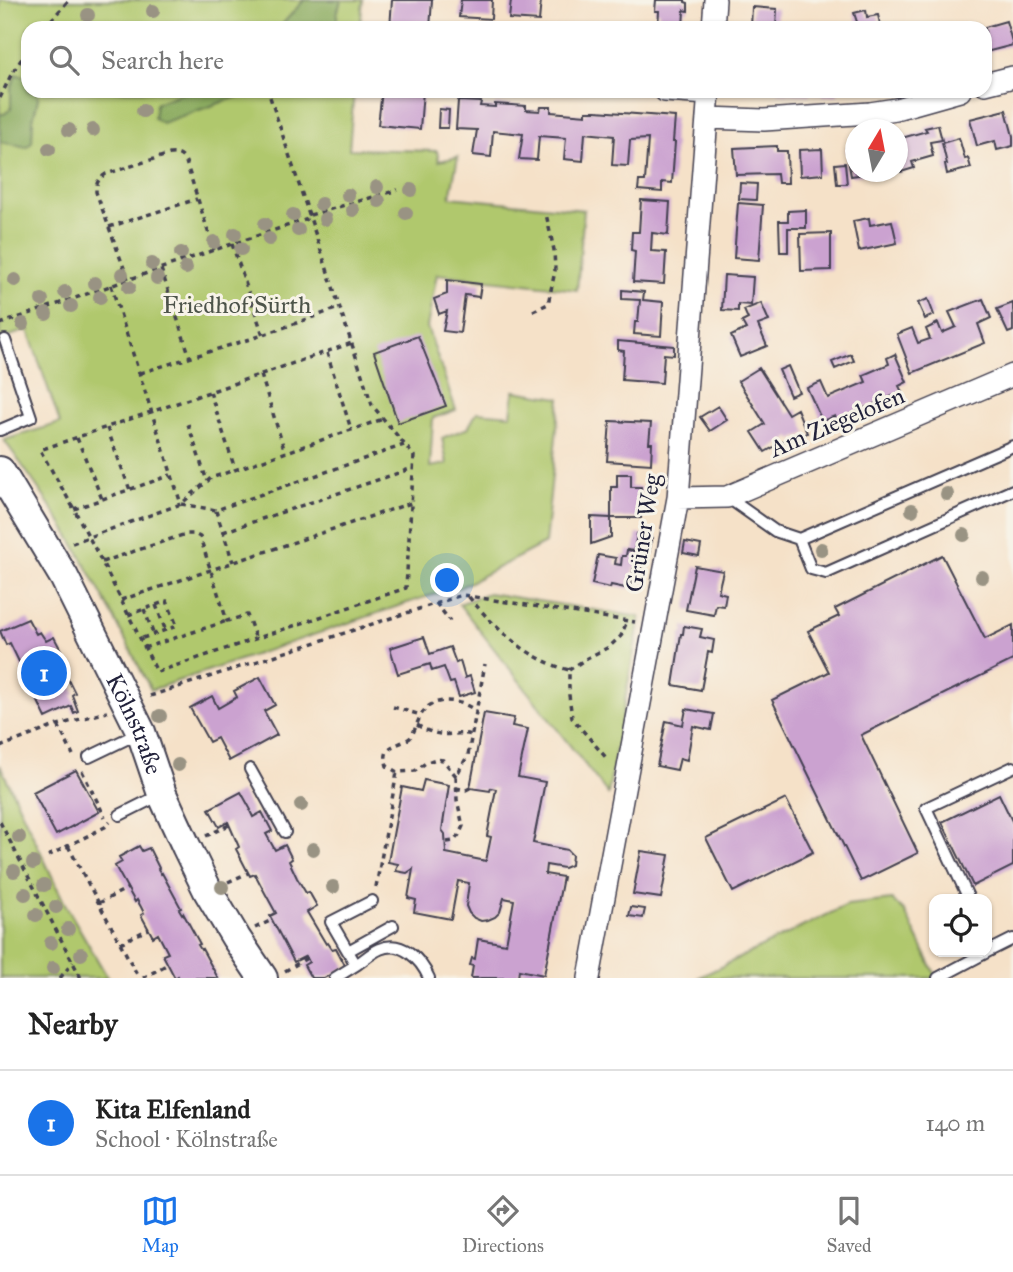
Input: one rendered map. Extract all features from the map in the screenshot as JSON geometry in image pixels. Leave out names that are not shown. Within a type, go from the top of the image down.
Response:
[{"type":"street","points":[[714,21],[715,0]]},
{"type":"street","points":[[992,82],[1013,77]]},
{"type":"street","name":"Grüner Weg","points":[[589,978],[678,498],[708,98]]},
{"type":"street","points":[[707,118],[764,120],[870,113],[935,98]]},
{"type":"street","name":"Am Ziegelofen","points":[[678,498],[727,497],[1013,375]]},
{"type":"street","name":"Kölnstraße","points":[[0,471],[64,577],[141,732],[162,794],[208,891],[236,938],[274,975]]},
{"type":"lane","points":[[0,430],[31,417],[5,340]]},
{"type":"lane","points":[[727,497],[775,531],[799,538],[1013,446]]},
{"type":"lane","points":[[799,538],[811,569],[826,573],[1013,490]]},
{"type":"lane","points":[[89,757],[141,732]]},
{"type":"lane","points":[[967,894],[926,808],[1013,767]]},
{"type":"lane","points":[[250,769],[285,832]]},
{"type":"lane","points":[[120,815],[162,794]]},
{"type":"lane","points":[[356,965],[331,922],[372,901]]},
{"type":"lane","points":[[348,951],[393,926]]},
{"type":"lane","points":[[992,950],[1013,939]]},
{"type":"lane","points":[[335,978],[381,948],[394,945],[408,951],[429,978]]},
{"type":"lane","points":[[938,978],[962,973],[982,957]]},
{"type":"path","points":[[50,21],[69,0]]},
{"type":"path","points":[[0,98],[21,60]]},
{"type":"path","points":[[270,98],[341,307],[372,405],[414,456],[406,588],[157,672],[102,562],[40,450],[352,343]]},
{"type":"path","points":[[128,279],[96,192],[99,178],[106,174],[177,153],[183,157],[214,250]]},
{"type":"path","points":[[1,324],[310,217],[398,190]]},
{"type":"path","points":[[109,227],[197,199]]},
{"type":"path","points":[[533,311],[548,304],[555,271],[554,250],[546,214]]},
{"type":"path","points":[[232,244],[263,335]]},
{"type":"path","points":[[161,269],[190,357]]},
{"type":"path","points":[[111,285],[181,504]]},
{"type":"path","points":[[140,373],[263,335],[341,307]]},
{"type":"path","points":[[327,353],[351,429]]},
{"type":"path","points":[[261,375],[285,452]]},
{"type":"path","points":[[210,392],[235,470]]},
{"type":"path","points":[[49,551],[181,504],[211,478],[383,419]]},
{"type":"path","points":[[188,424],[207,481]]},
{"type":"path","points":[[107,428],[130,490]]},
{"type":"path","points":[[77,438],[102,499]]},
{"type":"path","points":[[181,504],[215,510],[404,445]]},
{"type":"path","points":[[223,532],[414,468]]},
{"type":"path","points":[[74,509],[172,475]]},
{"type":"path","points":[[121,600],[412,502]]},
{"type":"path","points":[[215,510],[233,562]]},
{"type":"path","points":[[102,562],[186,534],[194,534],[200,537],[227,621]]},
{"type":"path","points":[[0,747],[58,725],[107,712],[462,595],[655,625]]},
{"type":"path","points":[[468,596],[483,614],[519,647],[553,666],[569,670],[587,657],[609,647],[621,636],[627,621]]},
{"type":"path","points":[[128,615],[167,601],[177,626],[139,639]]},
{"type":"path","points":[[436,603],[450,621]]},
{"type":"path","points":[[156,605],[165,630]]},
{"type":"path","points":[[144,609],[153,634]]},
{"type":"path","points":[[144,648],[247,615],[256,639]]},
{"type":"path","points":[[447,842],[454,841],[463,827],[458,811],[456,776],[468,755],[485,664]]},
{"type":"path","points":[[569,670],[572,718],[626,780]]},
{"type":"path","points":[[456,776],[443,761],[436,759],[415,771],[397,772],[387,766],[386,755],[393,745],[410,738],[421,715],[431,704],[441,701],[461,702],[476,711]]},
{"type":"path","points":[[393,707],[421,715]]},
{"type":"path","points":[[417,724],[431,733],[472,735]]},
{"type":"path","points":[[58,725],[108,823]]},
{"type":"path","points":[[372,901],[397,772]]},
{"type":"path","points":[[456,788],[470,788]]},
{"type":"path","points":[[48,856],[105,827],[120,815]]},
{"type":"path","points":[[0,822],[82,978]]},
{"type":"path","points":[[68,846],[141,978],[168,964]]},
{"type":"path","points":[[99,903],[128,888]]},
{"type":"path","points":[[120,943],[149,929]]},
{"type":"path","points":[[274,975],[307,958]]},
{"type":"path","points":[[61,978],[73,962]]},
{"type":"green space","name":"Friedhof Sürth","points":[[0,0],[363,0],[361,21],[21,21],[21,98],[353,98],[349,149],[437,151],[439,161],[458,157],[450,197],[584,210],[577,290],[437,274],[427,327],[456,410],[433,418],[430,467],[447,464],[442,438],[468,428],[477,412],[511,415],[514,391],[560,398],[545,543],[459,588],[422,598],[151,690],[76,548],[4,440],[60,423],[28,330],[0,339]]},
{"type":"green space","points":[[304,0],[341,0],[337,21],[285,21]]},
{"type":"green space","points":[[16,74],[21,76],[21,98],[38,98],[32,142],[27,147],[0,142],[0,114],[11,109],[11,89]]},
{"type":"green space","points":[[169,98],[234,98],[162,123],[154,118],[156,103]]},
{"type":"green space","points":[[488,593],[640,617],[608,794],[459,604]]},
{"type":"green space","points":[[0,765],[64,902],[108,978],[0,978]]},
{"type":"green space","points":[[892,900],[905,912],[937,978],[698,978],[847,905]]},
{"type":"building","points":[[392,0],[432,0],[430,21],[390,21]]},
{"type":"building","points":[[461,0],[492,0],[491,19],[459,17]]},
{"type":"building","points":[[511,0],[541,0],[539,21],[509,19]]},
{"type":"building","points":[[656,0],[685,0],[688,3],[688,11],[684,10],[683,21],[658,21],[659,11],[655,11]]},
{"type":"building","points":[[752,7],[777,9],[776,21],[751,21]]},
{"type":"building","points":[[866,10],[867,17],[878,15],[879,21],[857,21],[854,13]]},
{"type":"building","points":[[1006,21],[1013,45],[992,50],[992,25]]},
{"type":"building","points":[[381,98],[422,98],[420,129],[378,125]]},
{"type":"building","points":[[458,101],[481,102],[480,106],[526,106],[526,110],[540,111],[541,107],[551,107],[551,112],[586,115],[586,111],[596,111],[675,117],[672,183],[662,182],[662,192],[638,190],[639,181],[645,181],[648,139],[630,140],[628,166],[612,165],[614,136],[585,133],[583,161],[564,159],[566,138],[539,136],[537,160],[519,159],[523,134],[493,131],[491,157],[473,155],[477,130],[456,129]]},
{"type":"building","points":[[439,109],[449,110],[448,128],[438,128]]},
{"type":"building","points":[[1006,110],[1013,146],[997,150],[995,141],[977,146],[970,119]]},
{"type":"building","points":[[938,125],[942,140],[930,142],[933,156],[912,162],[914,168],[908,170],[908,136],[927,131],[925,128]]},
{"type":"building","points":[[959,138],[965,159],[968,158],[971,168],[947,174],[942,143]]},
{"type":"building","points":[[777,146],[777,151],[787,151],[788,183],[778,183],[777,174],[736,175],[734,148]]},
{"type":"building","points":[[822,149],[823,174],[800,176],[799,150]]},
{"type":"building","points":[[845,163],[847,184],[837,184],[835,164]]},
{"type":"building","points":[[740,183],[757,184],[756,200],[739,199]]},
{"type":"building","points":[[641,200],[670,202],[668,235],[652,233],[651,251],[666,252],[664,284],[633,282],[635,251],[631,250],[632,232],[639,232]]},
{"type":"building","points":[[738,203],[763,205],[759,260],[734,258]]},
{"type":"building","points":[[806,210],[806,228],[788,228],[788,252],[780,252],[779,221],[788,221],[788,211]]},
{"type":"building","points":[[869,218],[870,225],[892,221],[897,243],[859,251],[853,221]]},
{"type":"building","points":[[831,233],[831,270],[801,271],[800,234]]},
{"type":"building","points":[[724,275],[753,277],[751,305],[738,304],[738,311],[722,310]]},
{"type":"building","points":[[447,280],[481,284],[479,297],[465,295],[460,333],[443,331],[447,311],[439,314],[434,299],[447,294]]},
{"type":"building","points":[[622,290],[644,292],[643,300],[663,302],[661,336],[634,334],[640,300],[622,299]]},
{"type":"building","points":[[928,299],[934,315],[925,319],[918,303]]},
{"type":"building","points":[[983,299],[991,318],[978,324],[985,343],[912,373],[897,334],[912,328],[918,343],[930,339],[926,329],[938,323],[942,333],[956,327],[949,312]]},
{"type":"building","points":[[761,303],[769,321],[758,325],[767,346],[740,357],[731,336],[746,329],[742,322],[748,319],[744,310]]},
{"type":"building","points":[[1013,303],[1013,331],[1008,333],[997,309]]},
{"type":"building","points":[[418,336],[446,406],[398,423],[374,352]]},
{"type":"building","points":[[618,341],[674,346],[674,355],[664,354],[662,383],[622,380],[624,351],[618,350]]},
{"type":"building","points":[[851,354],[854,361],[835,369],[832,362]]},
{"type":"building","points":[[895,354],[907,382],[899,386],[902,392],[837,420],[835,416],[822,421],[807,388],[821,382],[828,398],[866,382],[863,375],[889,364],[887,358]]},
{"type":"building","points":[[788,366],[799,392],[790,396],[779,370]]},
{"type":"building","points":[[759,368],[788,414],[797,409],[807,433],[792,440],[791,437],[765,452],[752,432],[765,424],[738,381]]},
{"type":"building","points":[[718,406],[727,420],[710,431],[700,417]]},
{"type":"building","points":[[610,421],[651,423],[651,464],[607,461]]},
{"type":"building","points":[[617,474],[631,474],[631,487],[641,487],[641,518],[611,518],[611,487],[617,487]]},
{"type":"building","points":[[591,517],[611,518],[611,537],[591,544]]},
{"type":"building","points":[[637,534],[652,537],[648,561],[642,560],[641,569],[634,568],[630,589],[592,584],[598,555],[616,558],[615,564],[621,565],[622,556],[626,556],[627,550],[634,551]]},
{"type":"building","points":[[685,542],[701,545],[699,556],[683,553]]},
{"type":"building","points":[[942,555],[985,639],[1013,625],[1013,660],[861,735],[918,853],[861,881],[772,700],[829,672],[808,631],[839,616],[835,609]]},
{"type":"building","points":[[695,566],[723,571],[718,592],[726,594],[724,606],[716,605],[714,615],[686,610]]},
{"type":"building","points":[[28,619],[36,634],[40,632],[46,641],[54,637],[63,654],[54,658],[75,693],[72,695],[78,711],[74,713],[71,706],[46,718],[10,643],[6,645],[0,631]]},
{"type":"building","points":[[684,626],[702,629],[700,637],[714,640],[712,653],[708,652],[701,690],[673,685]]},
{"type":"building","points":[[424,637],[430,654],[450,647],[456,663],[460,661],[465,678],[470,676],[475,692],[459,697],[454,682],[450,683],[444,667],[432,671],[430,664],[398,674],[390,648]]},
{"type":"building","points":[[260,677],[275,705],[264,711],[277,735],[229,761],[217,738],[209,742],[190,708],[212,696],[218,708],[237,697],[234,691]]},
{"type":"building","points":[[686,709],[714,714],[711,730],[693,726],[687,760],[680,758],[677,770],[657,766],[666,721],[683,725]]},
{"type":"building","points":[[484,713],[514,718],[512,726],[528,729],[518,777],[545,782],[533,843],[567,850],[572,855],[571,865],[564,868],[546,865],[545,874],[563,877],[544,975],[519,970],[518,978],[471,978],[473,966],[470,965],[472,958],[475,959],[478,939],[506,944],[514,900],[504,898],[500,912],[495,917],[481,921],[469,913],[466,906],[469,883],[458,881],[451,919],[414,912],[416,900],[408,898],[413,869],[407,873],[396,871],[398,864],[388,862],[402,787],[421,791],[424,780],[449,785],[442,830],[445,834],[446,853],[486,861],[491,837],[487,836],[496,789],[491,788],[490,791],[470,788]]},
{"type":"building","points":[[76,770],[99,812],[56,835],[33,792]]},
{"type":"building","points":[[241,792],[253,817],[262,812],[272,831],[266,834],[275,850],[285,845],[297,878],[317,906],[307,912],[326,944],[332,949],[336,948],[346,967],[324,978],[311,978],[304,965],[309,962],[306,956],[294,962],[270,916],[276,913],[255,874],[250,876],[236,849],[239,847],[228,822],[219,827],[209,809]]},
{"type":"building","points":[[999,794],[1013,823],[1013,866],[973,886],[942,822]]},
{"type":"building","points":[[786,799],[813,852],[733,892],[706,838]]},
{"type":"building","points":[[139,846],[142,851],[149,848],[181,908],[179,909],[200,944],[198,945],[218,978],[175,978],[163,955],[168,953],[158,934],[153,937],[141,915],[144,913],[141,907],[137,900],[135,902],[115,866],[122,862],[119,857]]},
{"type":"building","points":[[641,851],[669,855],[661,898],[633,894]]},
{"type":"building","points":[[631,907],[645,909],[643,918],[629,916]]},
{"type":"place","name":"Kita Elfenland","points":[[44,673]]}]
